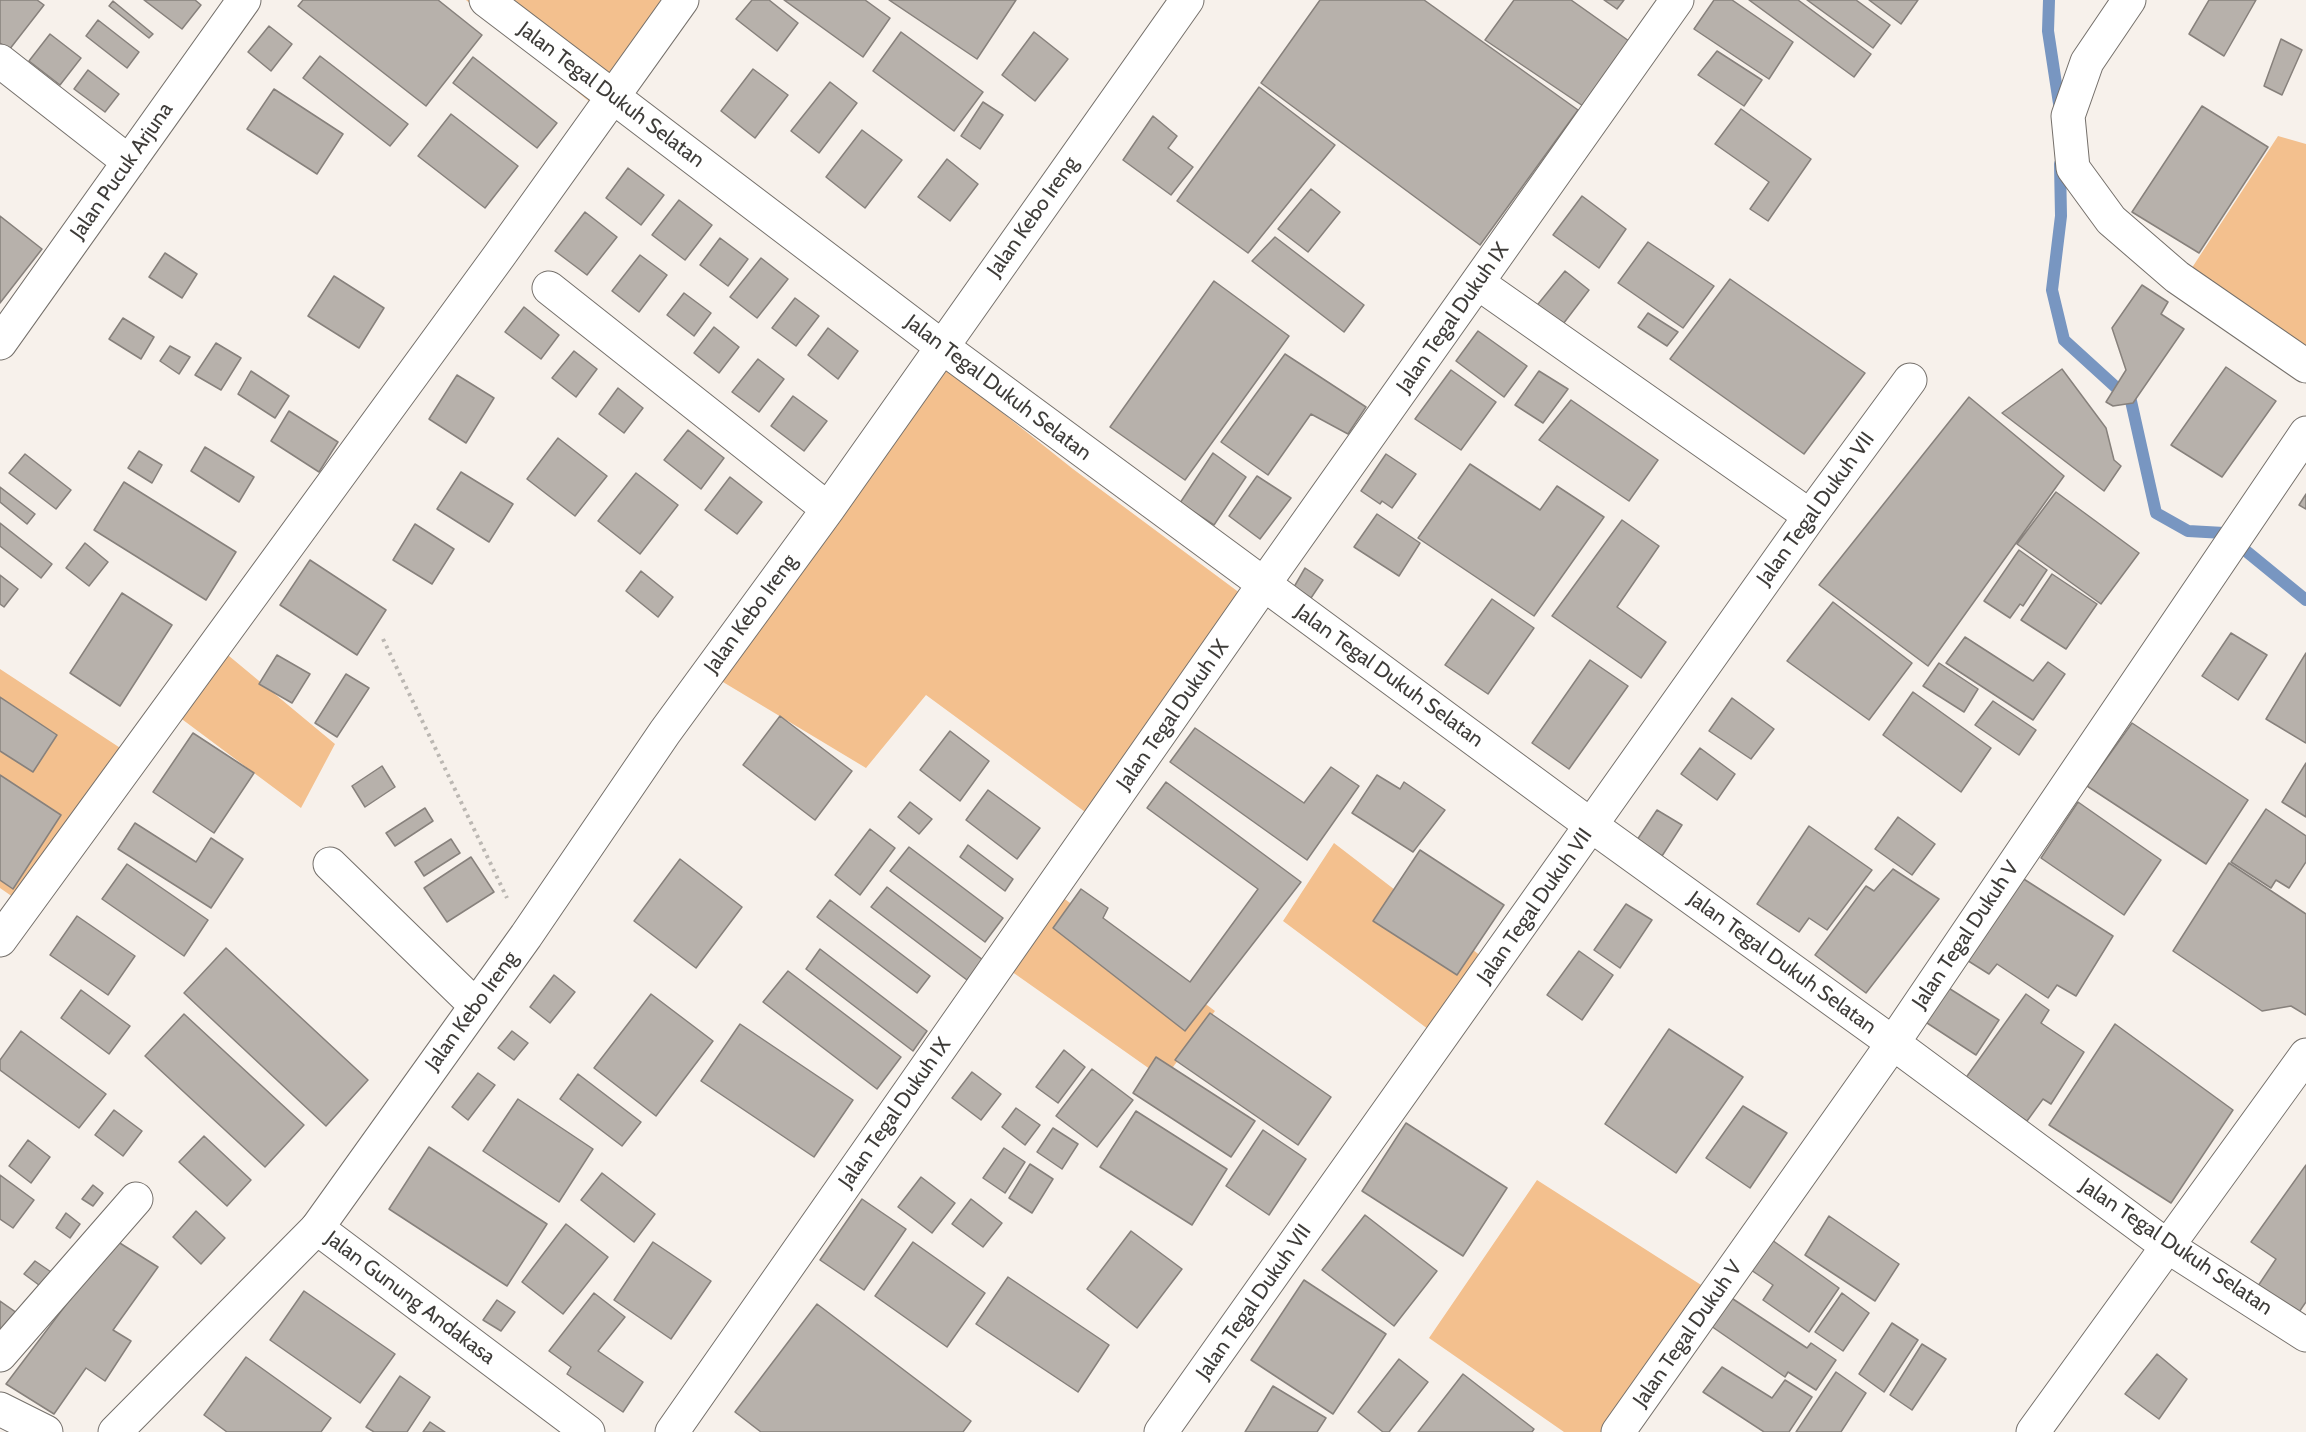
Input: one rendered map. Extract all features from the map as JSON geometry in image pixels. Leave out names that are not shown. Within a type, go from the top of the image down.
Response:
[{"type":"street","name":"Jalan Pucuk Arjuna","points":[[2,334],[129,162],[244,0]]},
{"type":"street","name":"Jalan Tegal Dukuh Selatan","points":[[486,0],[941,346],[1592,826],[1893,1043],[2167,1246],[2306,1335]]},
{"type":"street","points":[[0,940],[478,285],[682,0]]},
{"type":"street","name":"Jalan Kebo Ireng","points":[[317,1228],[526,936],[665,732],[828,509],[1187,0]]},
{"type":"street","name":"Jalan Tegal Dukuh IX","points":[[672,1432],[1264,584],[1677,0]]},
{"type":"street","points":[[2129,0],[2087,62],[2068,116],[2073,168],[2111,220],[2177,277],[2306,366]]},
{"type":"street","points":[[0,61],[129,162]]},
{"type":"street","points":[[1478,283],[1810,516]]},
{"type":"street","points":[[549,288],[828,509]]},
{"type":"street","name":"Jalan Tegal Dukuh VII","points":[[1161,1432],[1810,516],[1910,380]]},
{"type":"street","name":"Jalan Tegal Dukuh V","points":[[1618,1432],[1893,1043],[2306,433]]},
{"type":"street","points":[[330,864],[475,1005]]},
{"type":"street","points":[[2033,1432],[2306,1055]]},
{"type":"street","points":[[0,1355],[136,1199]]},
{"type":"street","name":"Jalan Gunung Andakasa","points":[[115,1432],[317,1228],[588,1432]]},
{"type":"street","points":[[0,1408],[46,1432]]},
{"type":"path","points":[[383,639],[526,936]]},
{"type":"shaded area","points":[[466,0],[669,0],[597,108]]},
{"type":"shaded area","points":[[2278,136],[2306,144],[2306,359],[2184,280]]},
{"type":"shaded area","points":[[926,352],[1073,469],[1252,602],[1096,820],[926,695],[866,768],[708,673]]},
{"type":"shaded area","points":[[217,646],[335,744],[301,808],[171,711]]},
{"type":"shaded area","points":[[0,669],[134,757],[23,904],[0,888]]},
{"type":"shaded area","points":[[1334,843],[1490,963],[1436,1035],[1283,921]]},
{"type":"shaded area","points":[[1050,888],[1215,1011],[1164,1079],[1001,964]]},
{"type":"shaded area","points":[[1537,1180],[1709,1290],[1604,1432],[1564,1432],[1429,1338]]},
{"type":"building","points":[[0,0],[37,0],[44,5],[9,50],[0,43]]},
{"type":"building","points":[[144,0],[195,0],[201,5],[182,29]]},
{"type":"building","points":[[303,0],[438,0],[482,35],[426,106],[298,6]]},
{"type":"building","points":[[752,0],[769,0],[798,23],[777,51],[736,19]]},
{"type":"building","points":[[784,0],[865,0],[890,18],[863,57]]},
{"type":"building","points":[[889,0],[1016,0],[977,59]]},
{"type":"building","points":[[1320,0],[1424,0],[1578,110],[1480,245],[1261,83]]},
{"type":"building","points":[[1514,0],[1571,0],[1629,41],[1583,106],[1485,40]]},
{"type":"building","points":[[1604,0],[1624,0],[1617,9]]},
{"type":"building","points":[[1714,0],[1732,0],[1793,42],[1769,79],[1694,29]]},
{"type":"building","points":[[1749,0],[1798,0],[1871,54],[1854,77]]},
{"type":"building","points":[[1807,0],[1856,0],[1890,25],[1873,48]]},
{"type":"building","points":[[1869,0],[1918,0],[1901,24]]},
{"type":"building","points":[[2209,0],[2256,0],[2224,56],[2189,34]]},
{"type":"building","points":[[113,1],[153,34],[149,38],[109,6]]},
{"type":"building","points":[[98,20],[139,52],[127,68],[86,36]]},
{"type":"building","points":[[269,26],[292,44],[271,71],[248,52]]},
{"type":"building","points":[[901,32],[983,92],[954,131],[873,71]]},
{"type":"building","points":[[1034,32],[1068,59],[1035,101],[1002,75]]},
{"type":"building","points":[[50,34],[81,58],[60,85],[29,61]]},
{"type":"building","points":[[2281,39],[2302,50],[2282,95],[2264,86]]},
{"type":"building","points":[[1717,51],[1762,80],[1744,106],[1698,75]]},
{"type":"building","points":[[320,56],[408,124],[390,146],[303,78]]},
{"type":"building","points":[[473,57],[557,123],[537,148],[453,83]]},
{"type":"building","points":[[753,69],[788,95],[755,138],[721,111]]},
{"type":"building","points":[[88,70],[119,94],[105,112],[74,89]]},
{"type":"building","points":[[830,82],[857,103],[819,153],[791,131]]},
{"type":"building","points":[[1259,87],[1335,145],[1248,253],[1177,201]]},
{"type":"building","points":[[274,89],[343,134],[317,174],[247,129]]},
{"type":"building","points":[[983,102],[1003,115],[980,149],[961,136]]},
{"type":"building","points":[[2202,106],[2268,147],[2199,253],[2132,212]]},
{"type":"building","points":[[1741,109],[1811,159],[1768,221],[1750,209],[1769,182],[1715,144]]},
{"type":"building","points":[[451,114],[518,166],[485,208],[418,156]]},
{"type":"building","points":[[1153,116],[1177,136],[1168,148],[1193,167],[1171,195],[1123,160]]},
{"type":"building","points":[[862,130],[902,160],[865,208],[826,177]]},
{"type":"building","points":[[947,159],[978,184],[950,221],[918,197]]},
{"type":"building","points":[[628,168],[664,195],[641,225],[606,198]]},
{"type":"building","points":[[1311,189],[1340,212],[1308,252],[1278,229]]},
{"type":"building","points":[[1582,196],[1626,229],[1599,268],[1553,235]]},
{"type":"building","points":[[679,200],[712,225],[685,260],[652,235]]},
{"type":"building","points":[[585,212],[617,237],[587,275],[555,251]]},
{"type":"building","points":[[0,216],[42,249],[0,303]]},
{"type":"building","points":[[1275,237],[1364,305],[1344,332],[1252,261]]},
{"type":"building","points":[[720,238],[748,259],[728,286],[700,265]]},
{"type":"building","points":[[1648,242],[1714,286],[1683,328],[1618,283]]},
{"type":"building","points":[[165,253],[197,274],[182,298],[149,277]]},
{"type":"building","points":[[640,255],[667,275],[639,312],[612,291]]},
{"type":"building","points":[[761,258],[788,279],[757,318],[730,297]]},
{"type":"building","points":[[1565,271],[1589,290],[1560,328],[1534,309]]},
{"type":"building","points":[[334,276],[384,308],[359,348],[308,316]]},
{"type":"building","points":[[1730,279],[1865,373],[1804,454],[1670,359]]},
{"type":"building","points":[[1214,281],[1289,336],[1185,480],[1110,427]]},
{"type":"building","points":[[2142,285],[2168,302],[2161,314],[2184,329],[2133,403],[2113,406],[2106,402],[2126,370],[2112,328]]},
{"type":"building","points":[[684,293],[711,313],[694,336],[667,315]]},
{"type":"building","points":[[795,298],[819,316],[796,346],[772,328]]},
{"type":"building","points":[[524,307],[559,335],[541,359],[505,332]]},
{"type":"building","points":[[1648,313],[1678,332],[1667,346],[1638,327]]},
{"type":"building","points":[[123,318],[154,337],[141,359],[109,339]]},
{"type":"building","points":[[714,327],[739,347],[719,373],[694,353]]},
{"type":"building","points":[[828,328],[858,351],[838,379],[808,355]]},
{"type":"building","points":[[1478,331],[1527,366],[1504,397],[1456,361]]},
{"type":"building","points":[[216,343],[241,358],[221,390],[195,375]]},
{"type":"building","points":[[170,346],[190,357],[179,374],[160,361]]},
{"type":"building","points":[[574,351],[597,369],[576,397],[552,378]]},
{"type":"building","points":[[1285,354],[1366,407],[1348,434],[1311,414],[1268,475],[1221,442]]},
{"type":"building","points":[[758,359],[784,379],[759,412],[732,392]]},
{"type":"building","points":[[2226,367],[2276,401],[2222,477],[2171,445]]},
{"type":"building","points":[[2062,369],[2106,428],[2114,460],[2121,466],[2104,491],[2002,413]]},
{"type":"building","points":[[1451,370],[1496,402],[1461,450],[1415,419]]},
{"type":"building","points":[[251,371],[289,396],[275,418],[238,394]]},
{"type":"building","points":[[1539,371],[1568,389],[1543,423],[1515,405]]},
{"type":"building","points":[[457,375],[494,398],[466,443],[429,419]]},
{"type":"building","points":[[618,388],[643,408],[624,433],[599,414]]},
{"type":"building","points":[[793,396],[827,421],[804,451],[771,426]]},
{"type":"building","points":[[1969,397],[2064,476],[1928,666],[1819,585]]},
{"type":"building","points":[[1571,400],[1658,460],[1629,501],[1539,440]]},
{"type":"building","points":[[289,411],[338,442],[319,472],[271,441]]},
{"type":"building","points":[[688,430],[724,458],[701,489],[664,460]]},
{"type":"building","points":[[558,438],[607,476],[575,516],[527,479]]},
{"type":"building","points":[[205,447],[254,477],[239,502],[191,471]]},
{"type":"building","points":[[139,451],[162,465],[152,483],[128,468]]},
{"type":"building","points":[[1213,453],[1246,477],[1214,525],[1180,503]]},
{"type":"building","points":[[25,454],[71,490],[56,509],[9,473]]},
{"type":"building","points":[[1386,454],[1416,474],[1392,508],[1382,501],[1380,504],[1361,491]]},
{"type":"building","points":[[1470,464],[1540,510],[1557,486],[1604,517],[1534,616],[1418,538]]},
{"type":"building","points":[[461,472],[513,504],[489,542],[437,509]]},
{"type":"building","points":[[636,473],[678,505],[640,554],[598,521]]},
{"type":"building","points":[[1257,476],[1291,498],[1260,539],[1229,516]]},
{"type":"building","points":[[730,477],[762,502],[737,534],[705,510]]},
{"type":"building","points":[[124,482],[236,552],[206,600],[94,530]]},
{"type":"building","points":[[0,487],[35,514],[27,524],[0,502]]},
{"type":"building","points":[[2056,492],[2139,553],[2101,604],[2017,544]]},
{"type":"building","points":[[2306,494],[2306,509],[2299,505]]},
{"type":"building","points":[[1377,514],[1420,543],[1399,576],[1354,547]]},
{"type":"building","points":[[1622,520],[1659,546],[1617,607],[1666,642],[1641,678],[1552,616]]},
{"type":"building","points":[[0,523],[52,564],[41,578],[0,546]]},
{"type":"building","points":[[415,524],[454,549],[432,584],[393,560]]},
{"type":"building","points":[[85,543],[108,562],[89,586],[66,568]]},
{"type":"building","points":[[2019,550],[2047,570],[2023,606],[2020,604],[2010,618],[1984,601]]},
{"type":"building","points":[[310,560],[386,610],[357,655],[280,605]]},
{"type":"building","points":[[1305,568],[1323,580],[1311,598],[1294,587]]},
{"type":"building","points":[[641,571],[673,597],[658,617],[626,591]]},
{"type":"building","points":[[2052,574],[2097,604],[2066,649],[2021,620]]},
{"type":"building","points":[[0,575],[18,589],[4,607],[0,604]]},
{"type":"building","points":[[122,593],[172,625],[120,706],[70,673]]},
{"type":"building","points":[[1492,599],[1534,628],[1488,694],[1445,665]]},
{"type":"building","points":[[1833,602],[1912,663],[1869,720],[1787,661]]},
{"type":"building","points":[[2231,633],[2267,655],[2238,700],[2202,676]]},
{"type":"building","points":[[1965,637],[2033,681],[2048,662],[2065,674],[2033,720],[1946,663]]},
{"type":"building","points":[[2306,653],[2306,743],[2266,719]]},
{"type":"building","points":[[277,655],[310,674],[292,703],[259,684]]},
{"type":"building","points":[[1590,660],[1628,686],[1569,769],[1532,743]]},
{"type":"building","points":[[1939,663],[1978,689],[1964,712],[1923,686]]},
{"type":"building","points":[[346,674],[369,688],[337,737],[315,723]]},
{"type":"building","points":[[1913,692],[1991,748],[1961,792],[1883,735]]},
{"type":"building","points":[[0,697],[57,735],[33,772],[0,751]]},
{"type":"building","points":[[1732,698],[1774,729],[1751,759],[1709,731]]},
{"type":"building","points":[[1993,701],[2036,730],[2019,755],[1975,725]]},
{"type":"building","points":[[780,716],[852,771],[815,820],[743,765]]},
{"type":"building","points":[[2132,723],[2248,800],[2206,864],[2087,786]]},
{"type":"building","points":[[1195,728],[1304,803],[1331,767],[1359,786],[1307,860],[1170,762]]},
{"type":"building","points":[[950,731],[989,761],[960,801],[920,770]]},
{"type":"building","points":[[193,733],[254,773],[214,833],[153,792]]},
{"type":"building","points":[[1700,748],[1735,774],[1717,800],[1681,774]]},
{"type":"building","points":[[2306,763],[2306,817],[2282,802]]},
{"type":"building","points":[[382,766],[395,787],[365,807],[352,786]]},
{"type":"building","points":[[0,775],[61,815],[13,889],[0,880]]},
{"type":"building","points":[[1377,775],[1400,789],[1404,782],[1445,810],[1413,852],[1352,813]]},
{"type":"building","points":[[1166,782],[1301,882],[1185,1031],[1053,928],[1081,889],[1108,908],[1103,918],[1190,982],[1258,889],[1147,808]]},
{"type":"building","points":[[988,790],[1040,828],[1017,859],[966,820]]},
{"type":"building","points":[[910,802],[932,819],[919,834],[898,817]]},
{"type":"building","points":[[2078,802],[2161,860],[2124,915],[2041,858]]},
{"type":"building","points":[[425,808],[433,821],[395,846],[386,833]]},
{"type":"building","points":[[2266,809],[2306,836],[2306,862],[2289,888],[2276,880],[2271,888],[2231,862]]},
{"type":"building","points":[[1657,810],[1682,825],[1662,856],[1637,840]]},
{"type":"building","points":[[1898,817],[1935,844],[1912,875],[1875,849]]},
{"type":"building","points":[[135,823],[196,862],[211,838],[243,859],[211,908],[118,849]]},
{"type":"building","points":[[1809,826],[1872,870],[1827,930],[1809,918],[1799,932],[1757,904]]},
{"type":"building","points":[[870,829],[895,848],[860,895],[835,875]]},
{"type":"building","points":[[451,839],[460,853],[424,876],[415,862]]},
{"type":"building","points":[[968,845],[1013,879],[1005,891],[960,857]]},
{"type":"building","points":[[909,847],[1003,918],[985,942],[890,871]]},
{"type":"building","points":[[1420,850],[1504,905],[1457,975],[1373,921]]},
{"type":"building","points":[[471,857],[494,892],[447,922],[424,888]]},
{"type":"building","points":[[680,859],[742,907],[696,968],[634,921]]},
{"type":"building","points":[[2229,863],[2306,914],[2306,1015],[2291,1006],[2262,1011],[2173,951]]},
{"type":"building","points":[[127,864],[208,920],[184,956],[102,899]]},
{"type":"building","points":[[1893,869],[1939,899],[1866,993],[1815,955],[1866,886],[1874,891]]},
{"type":"building","points":[[2019,876],[2113,936],[2076,996],[2057,985],[2048,998],[1997,964],[1989,974],[1962,957]]},
{"type":"building","points":[[887,887],[983,960],[967,980],[871,907]]},
{"type":"building","points":[[830,900],[930,976],[917,993],[817,917]]},
{"type":"building","points":[[1626,904],[1652,920],[1620,968],[1594,950]]},
{"type":"building","points":[[77,916],[135,956],[108,995],[50,955]]},
{"type":"building","points":[[226,948],[368,1080],[326,1126],[184,993]]},
{"type":"building","points":[[820,949],[927,1031],[913,1051],[806,969]]},
{"type":"building","points":[[1579,951],[1613,975],[1582,1020],[1547,995]]},
{"type":"building","points":[[788,971],[901,1057],[877,1089],[763,1002]]},
{"type":"building","points":[[554,975],[575,992],[550,1023],[530,1007]]},
{"type":"building","points":[[1947,987],[1999,1020],[1976,1055],[1924,1021]]},
{"type":"building","points":[[81,990],[130,1026],[109,1054],[61,1018]]},
{"type":"building","points":[[651,994],[713,1041],[656,1116],[594,1068]]},
{"type":"building","points":[[2026,994],[2049,1010],[2041,1023],[2084,1052],[2051,1104],[2043,1099],[2027,1121],[1965,1079]]},
{"type":"building","points":[[1210,1013],[1331,1097],[1298,1145],[1175,1060]]},
{"type":"building","points":[[184,1014],[304,1125],[265,1167],[145,1056]]},
{"type":"building","points":[[740,1024],[853,1100],[814,1157],[701,1081]]},
{"type":"building","points":[[2115,1024],[2233,1110],[2171,1203],[2049,1125]]},
{"type":"building","points":[[1669,1029],[1743,1077],[1676,1173],[1605,1124]]},
{"type":"building","points":[[21,1031],[106,1094],[79,1128],[0,1070],[0,1060]]},
{"type":"building","points":[[512,1031],[528,1043],[514,1060],[498,1048]]},
{"type":"building","points":[[1064,1050],[1085,1067],[1058,1103],[1036,1087]]},
{"type":"building","points":[[1156,1057],[1255,1121],[1231,1157],[1133,1093]]},
{"type":"building","points":[[1092,1069],[1133,1100],[1097,1147],[1056,1116]]},
{"type":"building","points":[[972,1072],[1001,1094],[981,1120],[952,1098]]},
{"type":"building","points":[[478,1073],[495,1085],[468,1120],[452,1107]]},
{"type":"building","points":[[578,1074],[641,1122],[622,1146],[560,1099]]},
{"type":"building","points":[[518,1099],[593,1149],[559,1202],[483,1151]]},
{"type":"building","points":[[1743,1106],[1787,1133],[1750,1188],[1706,1158]]},
{"type":"building","points":[[1016,1108],[1040,1125],[1025,1145],[1002,1127]]},
{"type":"building","points":[[114,1110],[142,1131],[123,1156],[95,1135]]},
{"type":"building","points":[[1136,1111],[1227,1169],[1192,1225],[1100,1167]]},
{"type":"building","points":[[1406,1123],[1507,1188],[1463,1256],[1362,1191]]},
{"type":"building","points":[[1053,1128],[1078,1144],[1062,1169],[1037,1152]]},
{"type":"building","points":[[1263,1130],[1306,1159],[1269,1215],[1226,1186]]},
{"type":"building","points":[[204,1136],[251,1180],[227,1206],[179,1162]]},
{"type":"building","points":[[28,1140],[50,1157],[31,1183],[9,1166]]},
{"type":"building","points":[[429,1147],[547,1224],[507,1286],[389,1209]]},
{"type":"building","points":[[1004,1148],[1025,1162],[1005,1193],[983,1178]]},
{"type":"building","points":[[1030,1164],[1053,1179],[1032,1213],[1009,1198]]},
{"type":"building","points":[[2306,1165],[2306,1302],[2297,1315],[2256,1289],[2276,1259],[2251,1242]]},
{"type":"building","points":[[602,1173],[655,1214],[634,1242],[581,1200]]},
{"type":"building","points":[[0,1175],[34,1200],[13,1228],[0,1219]]},
{"type":"building","points":[[921,1177],[955,1203],[932,1233],[898,1207]]},
{"type":"building","points":[[93,1185],[103,1193],[93,1206],[82,1199]]},
{"type":"building","points":[[862,1199],[906,1229],[864,1290],[820,1260]]},
{"type":"building","points":[[971,1199],[1002,1223],[983,1247],[952,1224]]},
{"type":"building","points":[[196,1211],[225,1238],[201,1264],[173,1237]]},
{"type":"building","points":[[66,1213],[80,1224],[70,1238],[56,1228]]},
{"type":"building","points":[[1365,1215],[1437,1271],[1394,1326],[1322,1270]]},
{"type":"building","points":[[1829,1216],[1899,1264],[1875,1301],[1805,1255]]},
{"type":"building","points":[[566,1224],[608,1257],[563,1314],[522,1282]]},
{"type":"building","points":[[1131,1231],[1182,1269],[1137,1328],[1087,1289]]},
{"type":"building","points":[[115,1240],[158,1267],[113,1330],[131,1341],[105,1381],[86,1368],[54,1414],[6,1384]]},
{"type":"building","points":[[1772,1240],[1839,1288],[1809,1332],[1763,1300],[1773,1285],[1751,1270]]},
{"type":"building","points":[[653,1242],[711,1281],[671,1339],[614,1300]]},
{"type":"building","points":[[913,1242],[985,1293],[947,1347],[875,1296]]},
{"type":"building","points":[[35,1261],[54,1274],[43,1288],[24,1274]]},
{"type":"building","points":[[1008,1277],[1109,1345],[1078,1392],[976,1324]]},
{"type":"building","points":[[1304,1280],[1386,1334],[1333,1414],[1251,1360]]},
{"type":"building","points":[[304,1291],[395,1354],[360,1403],[270,1340]]},
{"type":"building","points":[[594,1293],[625,1317],[598,1351],[643,1382],[623,1412],[567,1374],[571,1367],[549,1351]]},
{"type":"building","points":[[1842,1293],[1869,1313],[1843,1351],[1815,1332]]},
{"type":"building","points":[[1730,1297],[1807,1348],[1811,1343],[1836,1360],[1816,1390],[1788,1372],[1785,1377],[1711,1326]]},
{"type":"building","points":[[497,1300],[515,1312],[501,1331],[483,1320]]},
{"type":"building","points":[[0,1301],[17,1313],[0,1337]]},
{"type":"building","points":[[817,1304],[971,1421],[963,1432],[761,1432],[735,1412]]},
{"type":"building","points":[[1892,1323],[1918,1340],[1884,1392],[1859,1374]]},
{"type":"building","points":[[1922,1344],[1946,1359],[1912,1410],[1890,1395]]},
{"type":"building","points":[[2157,1354],[2187,1379],[2159,1419],[2125,1394]]},
{"type":"building","points":[[246,1357],[331,1418],[321,1432],[227,1432],[204,1415]]},
{"type":"building","points":[[1399,1359],[1428,1382],[1389,1432],[1383,1432],[1358,1412]]},
{"type":"building","points":[[1722,1367],[1772,1398],[1785,1380],[1812,1397],[1789,1432],[1764,1432],[1703,1392]]},
{"type":"building","points":[[1836,1372],[1866,1393],[1841,1432],[1796,1432]]},
{"type":"building","points":[[1463,1374],[1534,1429],[1532,1432],[1418,1432]]},
{"type":"building","points":[[400,1376],[430,1397],[407,1432],[374,1432],[366,1427]]},
{"type":"building","points":[[1273,1386],[1326,1418],[1317,1432],[1245,1432]]},
{"type":"building","points":[[430,1422],[445,1432],[423,1432]]},
{"type":"waterway","points":[[2049,0],[2048,31],[2060,110]]},
{"type":"waterway","points":[[2060,164],[2061,216],[2052,290],[2064,340],[2131,401],[2156,513],[2188,531],[2224,533],[2306,600]]}]
